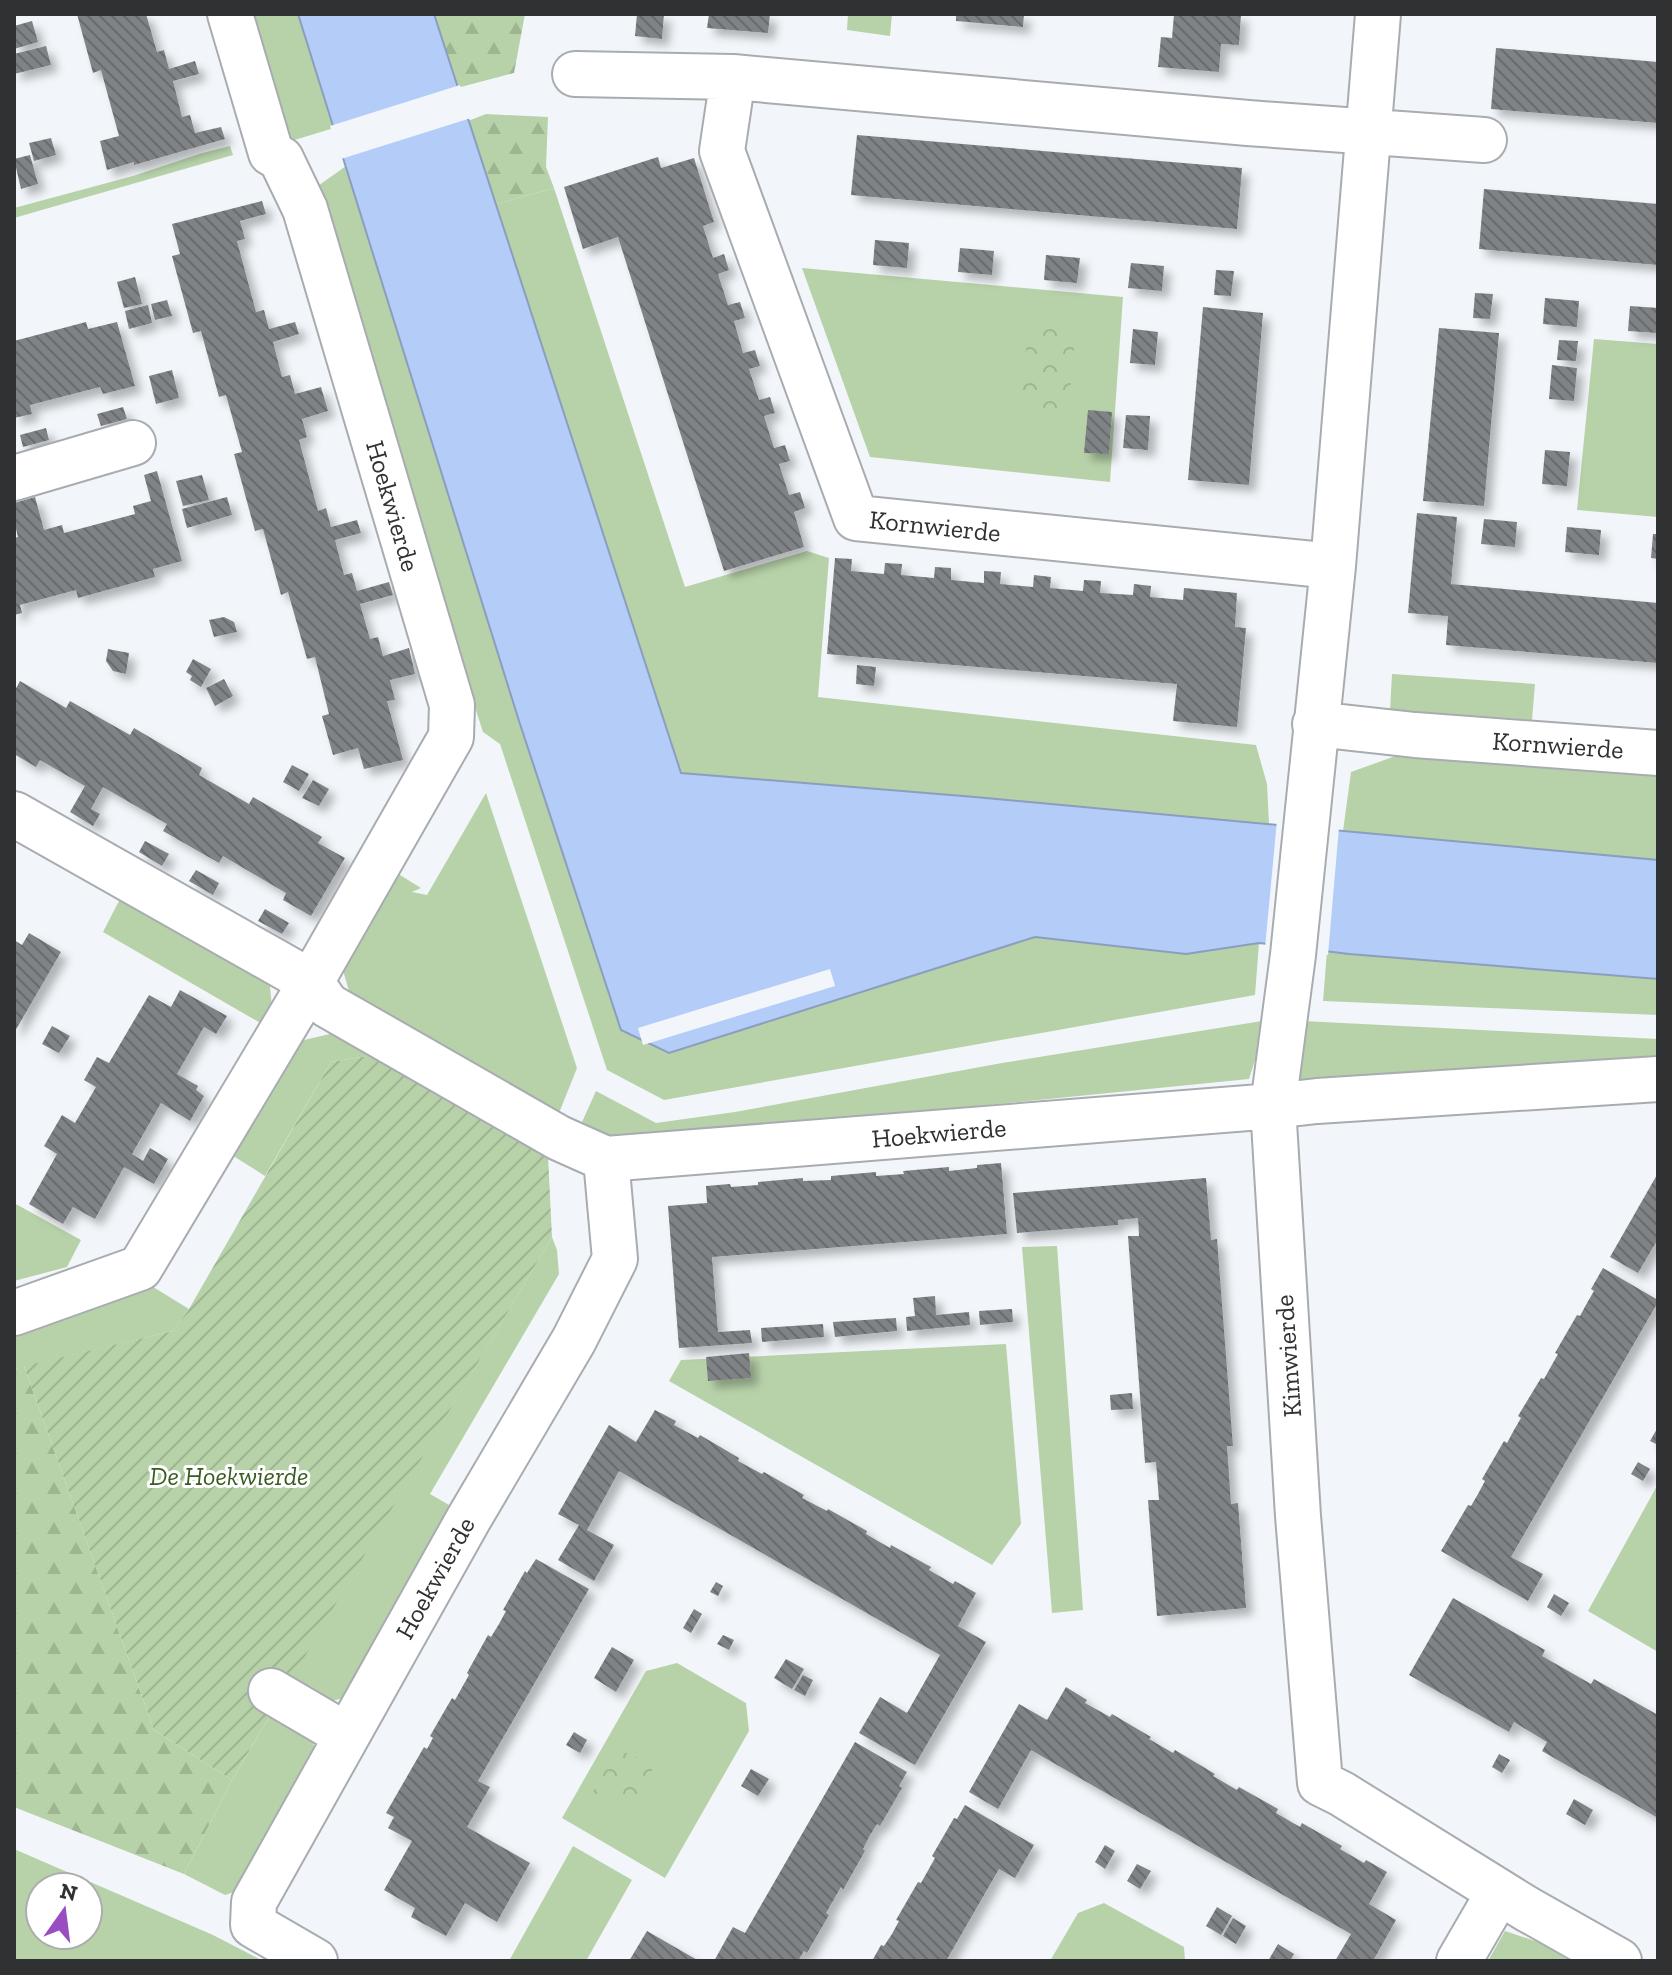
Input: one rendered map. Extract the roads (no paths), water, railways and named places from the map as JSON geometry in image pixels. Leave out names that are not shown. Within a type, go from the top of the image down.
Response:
[{"type":"street","name":"Hoekwierde","points":[[14,1313],[140,1268],[311,982],[451,737],[452,705],[305,209],[281,159],[271,153],[230,14]]},
{"type":"street","points":[[1378,14],[1333,566],[1293,955],[1273,1106],[1658,1079]]},
{"type":"street","points":[[575,74],[733,77],[1368,133],[1484,140]]},
{"type":"street","name":"Kornwierde","points":[[733,77],[722,151],[856,518],[1333,566]]},
{"type":"street","points":[[14,478],[133,443]]},
{"type":"street","name":"Kornwierde","points":[[1315,724],[1415,735],[1658,753]]},
{"type":"street","name":"Hoekwierde","points":[[14,814],[311,982],[327,1005],[559,1138],[606,1159],[1273,1106]]},
{"type":"street","name":"Kimwierde","points":[[1273,1106],[1298,1516],[1320,1783],[1619,1961]]},
{"type":"street","name":"Hoekwierde","points":[[315,1961],[253,1925],[254,1902],[468,1520],[574,1340],[615,1259],[606,1159]]},
{"type":"street","points":[[271,1691],[346,1735]]},
{"type":"street","points":[[1459,1961],[1499,1892]]},
{"type":"water","points":[[298,14],[434,14],[681,773],[1658,860],[1658,979],[1349,954],[1259,943],[1186,954],[1035,937],[669,1053],[621,1030],[519,721]]},
{"type":"park label","name":"De Hoekwierde","points":[[229,1476]]}]
